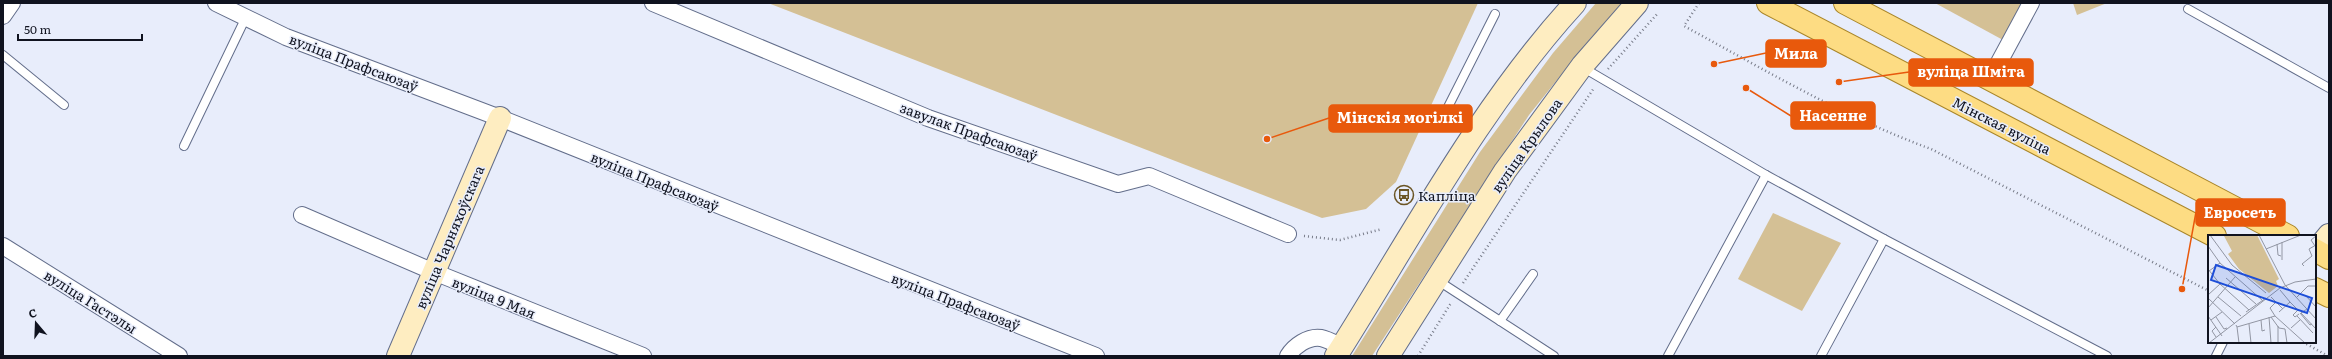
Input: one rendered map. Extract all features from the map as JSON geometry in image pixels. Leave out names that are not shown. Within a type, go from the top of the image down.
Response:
[{"type":"main road","points":[[1339,351],[1476,129],[1505,89],[1575,3]]},
{"type":"main road","name":"вуліца Крылова","points":[[1388,356],[1505,171],[1582,66],[1637,3]]},
{"type":"main road","name":"Мінская вуліца","points":[[1768,3],[2213,235]]},
{"type":"main road","points":[[1845,3],[2286,235]]},
{"type":"main road","name":"вуліца Чарняхоўскага","points":[[398,356],[500,118]]},
{"type":"main road","points":[[2316,290],[2329,296]]},
{"type":"street","points":[[3,16],[12,3]]},
{"type":"street","name":"вуліца Прафсаюзаў","points":[[216,3],[286,37],[500,118],[1096,356]]},
{"type":"street","name":"завулак Прафсаюзаў","points":[[653,3],[928,118],[1118,184],[1149,176],[1288,234]]},
{"type":"street","points":[[1990,79],[2031,3]]},
{"type":"street","name":"вуліца 9 Мая","points":[[302,215],[434,272],[643,356]]},
{"type":"street","name":"вуліца Гастэлы","points":[[3,246],[179,356]]},
{"type":"street","points":[[1288,356],[1294,347],[1305,341],[1320,337],[1339,351]]},
{"type":"lane","points":[[2188,9],[2329,88]]},
{"type":"lane","points":[[1448,107],[1495,14]]},
{"type":"lane","points":[[184,146],[246,18]]},
{"type":"lane","points":[[3,55],[64,105]]},
{"type":"lane","points":[[1582,66],[1766,175],[1884,239],[2107,356]]},
{"type":"lane","points":[[1668,356],[1766,175]]},
{"type":"lane","points":[[1821,356],[1884,239]]},
{"type":"lane","points":[[1500,321],[1533,274]]},
{"type":"lane","points":[[1437,280],[1554,356]]},
{"type":"lane","points":[[2216,356],[2222,343]]},
{"type":"path","points":[[1699,3],[1684,26],[1814,98],[1885,132],[1931,149],[2208,290]]},
{"type":"path","points":[[1418,356],[1457,294],[1600,77],[1658,13]]},
{"type":"path","points":[[1288,234],[1340,240],[1382,229]]},
{"type":"path","points":[[2305,343],[2328,356]]},
{"type":"shaded area","points":[[768,3],[1478,3],[1396,182],[1366,209],[1322,218]]},
{"type":"shaded area","points":[[1596,3],[1622,3],[1581,50],[1529,115],[1372,356],[1352,356],[1480,152],[1553,53]]},
{"type":"shaded area","points":[[1935,3],[2023,3],[2003,40]]},
{"type":"shaded area","points":[[2073,3],[2107,3],[2077,15]]},
{"type":"shaded area","points":[[1773,213],[1841,243],[1802,311],[1738,279]]},
{"type":"place","name":"Мила","points":[[1714,64]]},
{"type":"place","name":"вуліца Шміта","points":[[1839,82]]},
{"type":"place","name":"Насенне","points":[[1746,88]]},
{"type":"place","name":"Мінскія могілкі","points":[[1267,139]]},
{"type":"place","name":"Капліца","points":[[1404,195]]},
{"type":"place","name":"Евросеть","points":[[2182,289]]}]
